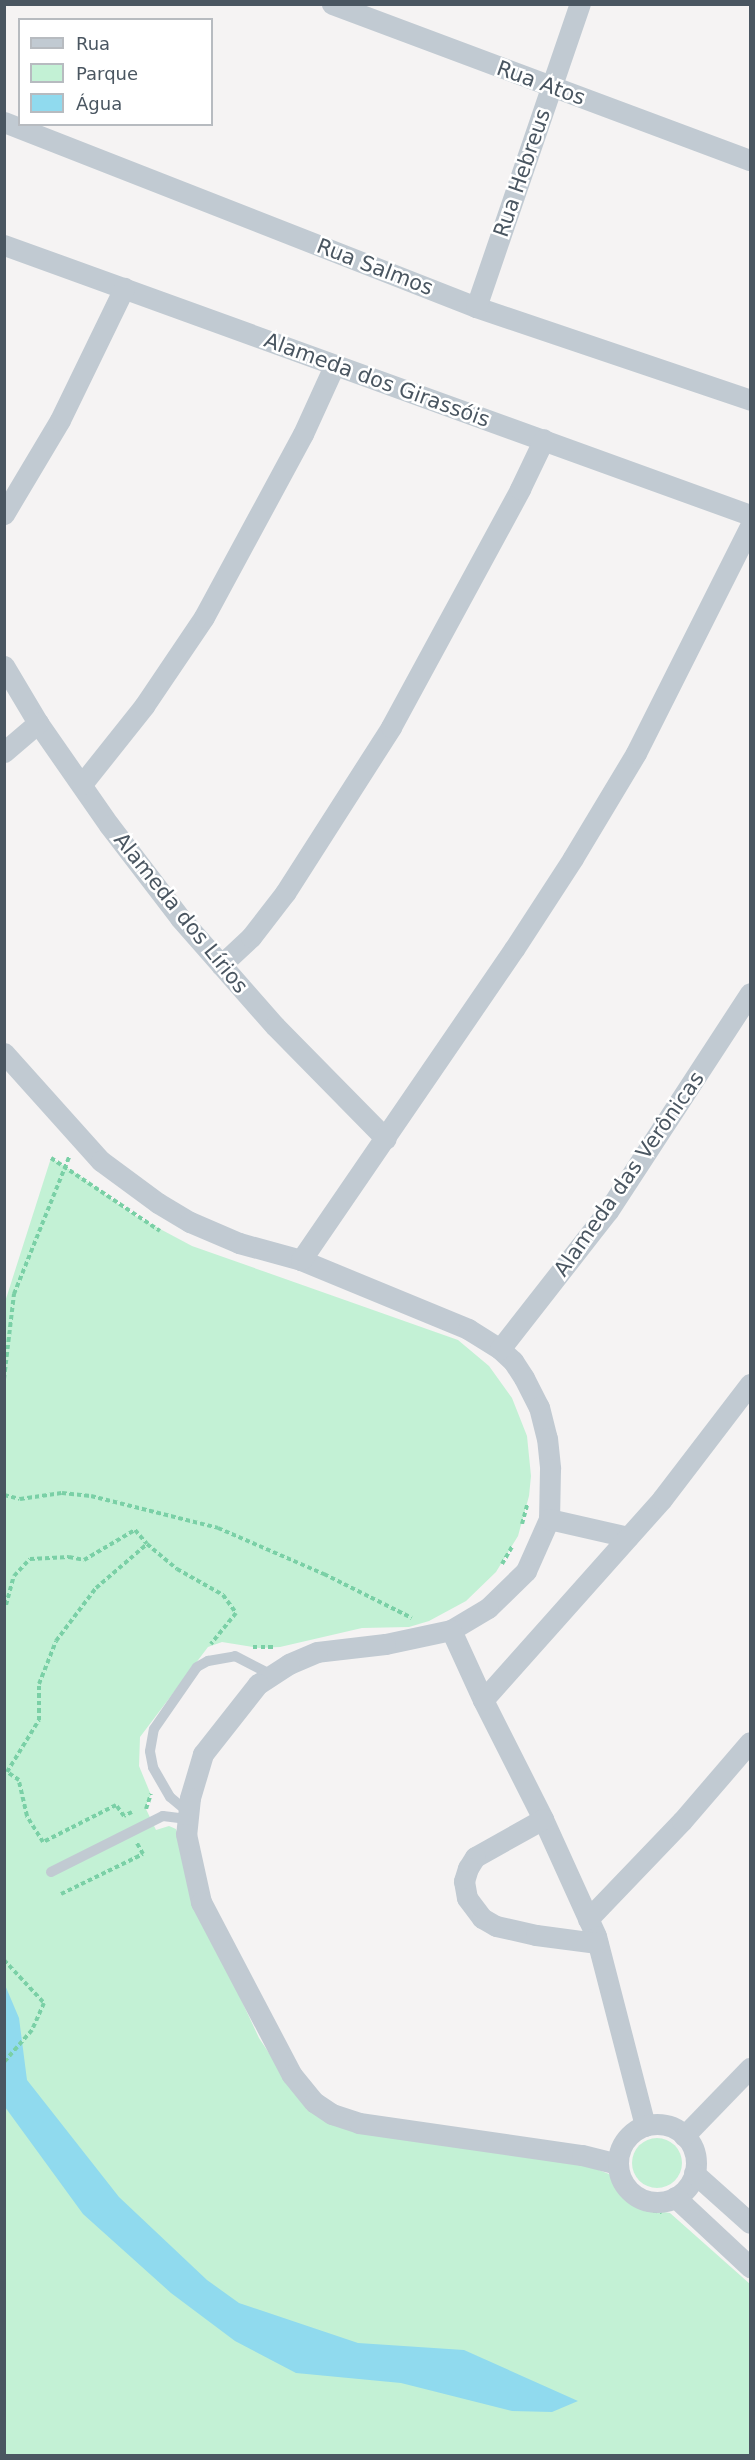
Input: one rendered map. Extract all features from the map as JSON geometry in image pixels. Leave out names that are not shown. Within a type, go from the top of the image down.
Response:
[{"type":"street","name":"Rua Atos","points":[[332,4],[750,160]]},
{"type":"street","name":"Rua Hebreus","points":[[476,307],[580,4]]},
{"type":"street","name":"Rua Salmos","points":[[4,122],[476,307],[750,400]]},
{"type":"street","name":"Alameda dos Girassóis","points":[[4,245],[334,366],[750,514]]},
{"type":"street","points":[[4,514],[60,420],[124,288]]},
{"type":"street","points":[[82,784],[144,706],[204,617],[303,434],[334,366]]},
{"type":"street","points":[[221,964],[251,937],[285,893],[391,727],[520,489],[544,440]]},
{"type":"street","points":[[301,1260],[514,949],[636,753],[750,526]]},
{"type":"street","name":"Alameda dos Lírios","points":[[4,666],[38,723],[109,825],[180,918],[275,1026],[386,1139]]},
{"type":"street","points":[[4,752],[38,723]]},
{"type":"street","name":"Alameda das Verônicas","points":[[500,1349],[608,1211],[750,993]]},
{"type":"street","points":[[4,1053],[101,1161],[125,1179],[190,1222],[239,1243],[301,1260],[468,1329],[500,1349],[513,1361],[539,1407],[547,1438],[550,1469],[549,1519],[526,1571],[488,1608],[451,1630],[385,1644],[317,1652],[258,1684],[203,1754],[186,1834],[201,1902],[292,2075],[314,2102],[332,2114],[359,2123],[582,2155],[618,2164]]},
{"type":"street","points":[[483,1700],[662,1499],[750,1384]]},
{"type":"street","points":[[549,1519],[628,1538]]},
{"type":"street","points":[[451,1630],[588,1919],[597,1943],[645,2126]]},
{"type":"street","points":[[588,1919],[682,1821],[750,1742]]},
{"type":"street","points":[[543,1820],[475,1857],[464,1881],[466,1898],[482,1918],[496,1926],[536,1935],[597,1943]]},
{"type":"street","points":[[684,2136],[750,2068]]},
{"type":"street","points":[[645,2126],[669,2126],[684,2136],[694,2151],[694,2173],[686,2189],[675,2197],[662,2201],[648,2201],[636,2196],[626,2186],[618,2164],[620,2151],[626,2141],[645,2126]]},
{"type":"street","points":[[694,2173],[750,2223]]},
{"type":"street","points":[[675,2197],[750,2267]]},
{"type":"lane","points":[[188,1816],[170,1797],[153,1767],[150,1751],[154,1730],[197,1667],[208,1661],[235,1656],[272,1675]]},
{"type":"lane","points":[[51,1872],[163,1816],[188,1816]]},
{"type":"path","points":[[4,1379],[14,1294],[78,1137]]},
{"type":"path","points":[[51,1158],[161,1231]]},
{"type":"path","points":[[4,1495],[20,1499],[62,1494],[92,1496],[218,1528],[324,1574],[418,1622]]},
{"type":"path","points":[[521,1527],[529,1496]]},
{"type":"path","points":[[6,1605],[14,1575],[30,1559],[69,1557],[84,1560],[135,1530],[147,1544],[177,1569],[223,1595],[236,1613],[219,1637],[202,1652]]},
{"type":"path","points":[[147,1544],[96,1588],[56,1641],[39,1684],[39,1720],[7,1772],[18,1780],[27,1816],[43,1842],[116,1805],[124,1816],[145,1806],[150,1799],[150,1790]]},
{"type":"path","points":[[496,1572],[513,1546]]},
{"type":"path","points":[[208,1647],[222,1642]]},
{"type":"path","points":[[249,1647],[279,1647]]},
{"type":"path","points":[[145,1806],[152,1822]]},
{"type":"path","points":[[61,1894],[143,1854],[136,1840]]},
{"type":"path","points":[[4,1960],[44,2003],[32,2030],[4,2062]]},
{"type":"green space","points":[[51,1158],[132,1214],[192,1246],[458,1340],[489,1366],[512,1398],[527,1436],[531,1476],[529,1496],[518,1536],[496,1572],[466,1601],[429,1621],[409,1627],[362,1628],[280,1647],[259,1648],[222,1642],[208,1647],[140,1737],[139,1766],[151,1795],[145,1807],[156,1830],[169,1826],[176,1829],[222,1959],[259,2038],[307,2110],[586,2165],[609,2174],[624,2194],[646,2209],[670,2213],[750,2284],[750,2455],[5,2456],[4,1305]]},
{"type":"green space","points":[[657,2138],[666,2140],[677,2149],[682,2163],[680,2172],[671,2183],[657,2188],[648,2186],[637,2177],[632,2163],[634,2154],[643,2143]]},
{"type":"water","points":[[5,1985],[19,2018],[27,2080],[119,2197],[207,2280],[239,2303],[358,2343],[464,2350],[578,2401],[552,2412],[512,2411],[401,2383],[296,2373],[235,2341],[171,2293],[83,2214],[5,2107]]}]
